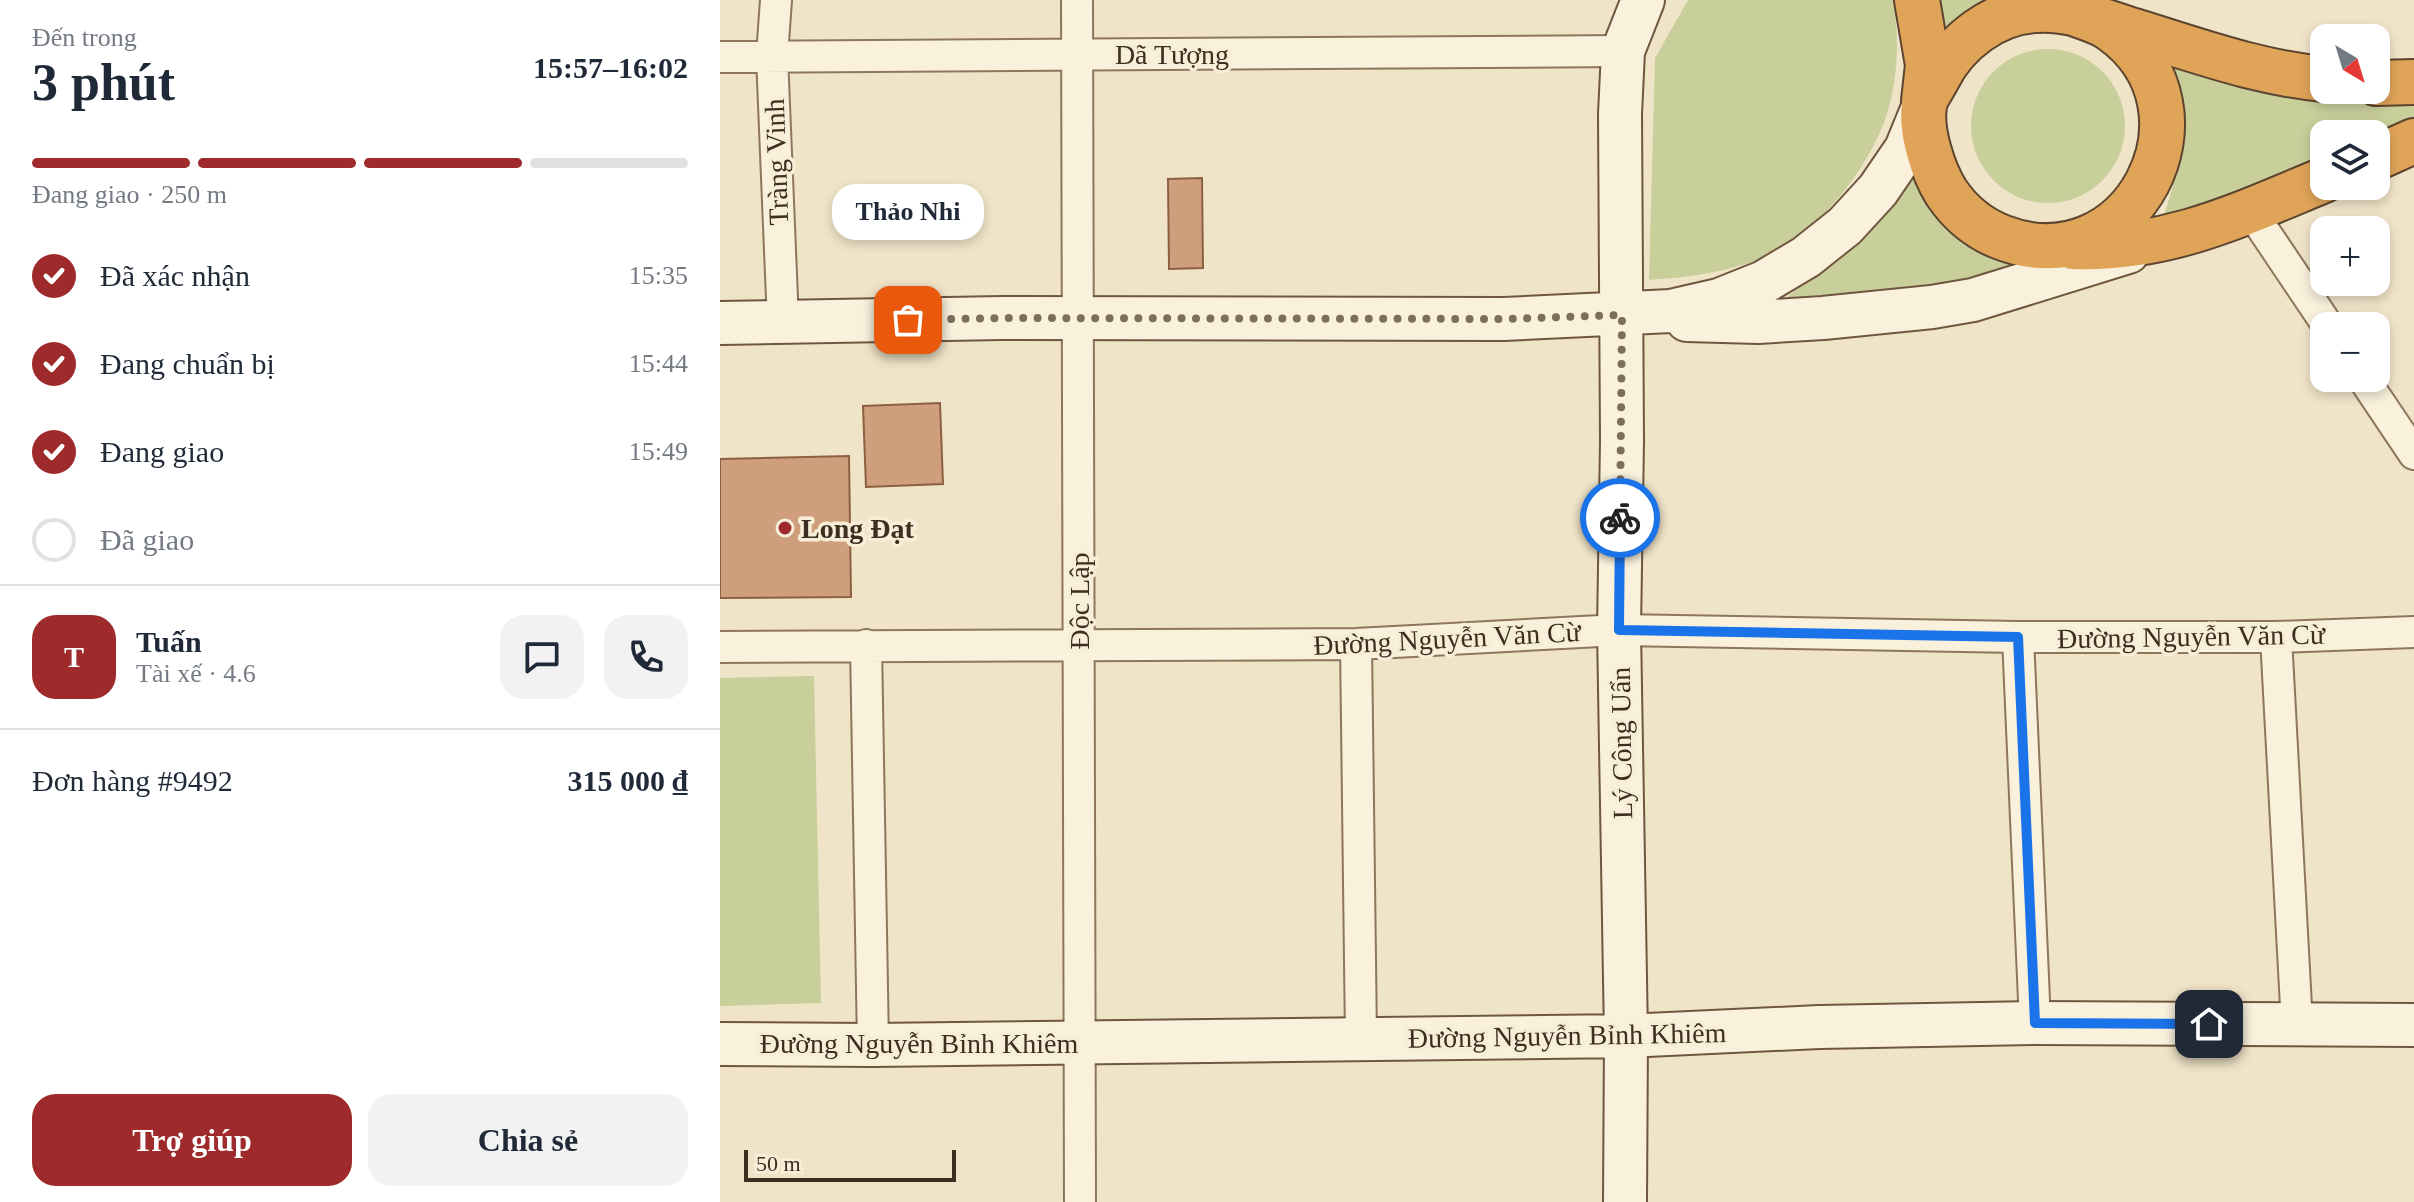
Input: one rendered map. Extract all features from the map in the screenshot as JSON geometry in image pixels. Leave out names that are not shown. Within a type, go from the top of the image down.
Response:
[{"type":"highway","points":[[1917,0],[1928,65],[1924,105],[1927,142],[1937,177],[1956,208],[1985,230],[2018,244],[2077,242],[2140,245],[2183,235],[2310,186]]},
{"type":"highway","points":[[1924,105],[1942,70],[1966,40],[1998,19],[2035,9],[2109,19],[2241,64],[2310,77]]},
{"type":"highway","points":[[2077,242],[2133,207],[2155,173],[2163,134],[2159,94],[2109,19]]},
{"type":"highway","points":[[2390,83],[2414,82]]},
{"type":"highway","points":[[2390,152],[2414,141]]},
{"type":"street","name":"Tràng Vinh","points":[[776,0],[772,56],[783,323]]},
{"type":"street","name":"Độc Lập","points":[[1077,0],[1080,1202]]},
{"type":"street","name":"Lý Công Uẩn","points":[[1625,1202],[1626,1036],[1619,630],[1620,114],[1623,51],[1643,0]]},
{"type":"street","name":"Dã Tượng","points":[[720,57],[1623,51]]},
{"type":"street","points":[[720,323],[1078,318],[1442,319],[1671,311],[1719,300],[1764,282],[1806,257],[1845,226],[1878,190],[1906,149],[1924,105]]},
{"type":"street","points":[[2250,210],[2319,312]]},
{"type":"street","points":[[1622,315],[1758,322],[1932,307],[1973,300],[2183,235]]},
{"type":"street","points":[[1973,300],[2024,277],[2077,242]]},
{"type":"street","points":[[2372,392],[2414,454]]},
{"type":"street","name":"Đường Nguyễn Văn Cừ","points":[[720,647],[1356,644],[1619,630],[2018,637],[2276,637],[2414,632]]},
{"type":"street","points":[[2018,637],[2035,1023]]},
{"type":"street","points":[[2276,637],[2297,1025]]},
{"type":"street","points":[[1356,644],[1361,1039]]},
{"type":"street","points":[[866,645],[873,1045]]},
{"type":"street","name":"Đường Nguyễn Bỉnh Khiêm","points":[[720,1044],[1626,1036],[1819,1027],[2035,1023],[2414,1025]]},
{"type":"green space","points":[[1688,0],[1893,0],[1897,30],[1895,76],[1885,120],[1865,161],[1836,201],[1801,235],[1762,258],[1734,267],[1692,276],[1649,280],[1655,58]]},
{"type":"green space","points":[[1938,0],[2009,0],[1946,36],[1940,31]]},
{"type":"green space","points":[[2048,49],[2078,55],[2103,71],[2119,96],[2125,126],[2119,156],[2103,181],[2078,197],[2048,203],[2018,197],[1993,181],[1977,156],[1971,126],[1977,96],[1993,71],[2018,55]]},
{"type":"green space","points":[[2175,67],[2263,91],[2310,99],[2310,104],[2414,101],[2414,121],[2390,129],[2390,120],[2310,120],[2310,166],[2160,226],[2171,192],[2177,158]]},
{"type":"green space","points":[[1921,172],[1968,234],[2014,264],[1989,275],[1931,289],[1780,302],[1865,234],[1907,182]]},
{"type":"green space","points":[[814,676],[821,1003],[720,1006],[720,678]]},
{"type":"building","points":[[1202,178],[1203,268],[1169,269],[1168,179]]},
{"type":"building","points":[[940,403],[943,484],[866,487],[863,406]]},
{"type":"building","name":"Long Đạt","points":[[849,456],[851,597],[720,598],[720,459]]},
{"type":"way so far","points":[[908,320],[1504,319],[1622,315],[1620,518]]},
{"type":"place","name":"Thảo Nhi","points":[[908,320]]},
{"type":"place","name":"Long Đạt","points":[[785,528]]},
{"type":"route","points":[[1620,518],[1619,630],[2018,637],[2035,1023],[2209,1024]]}]
